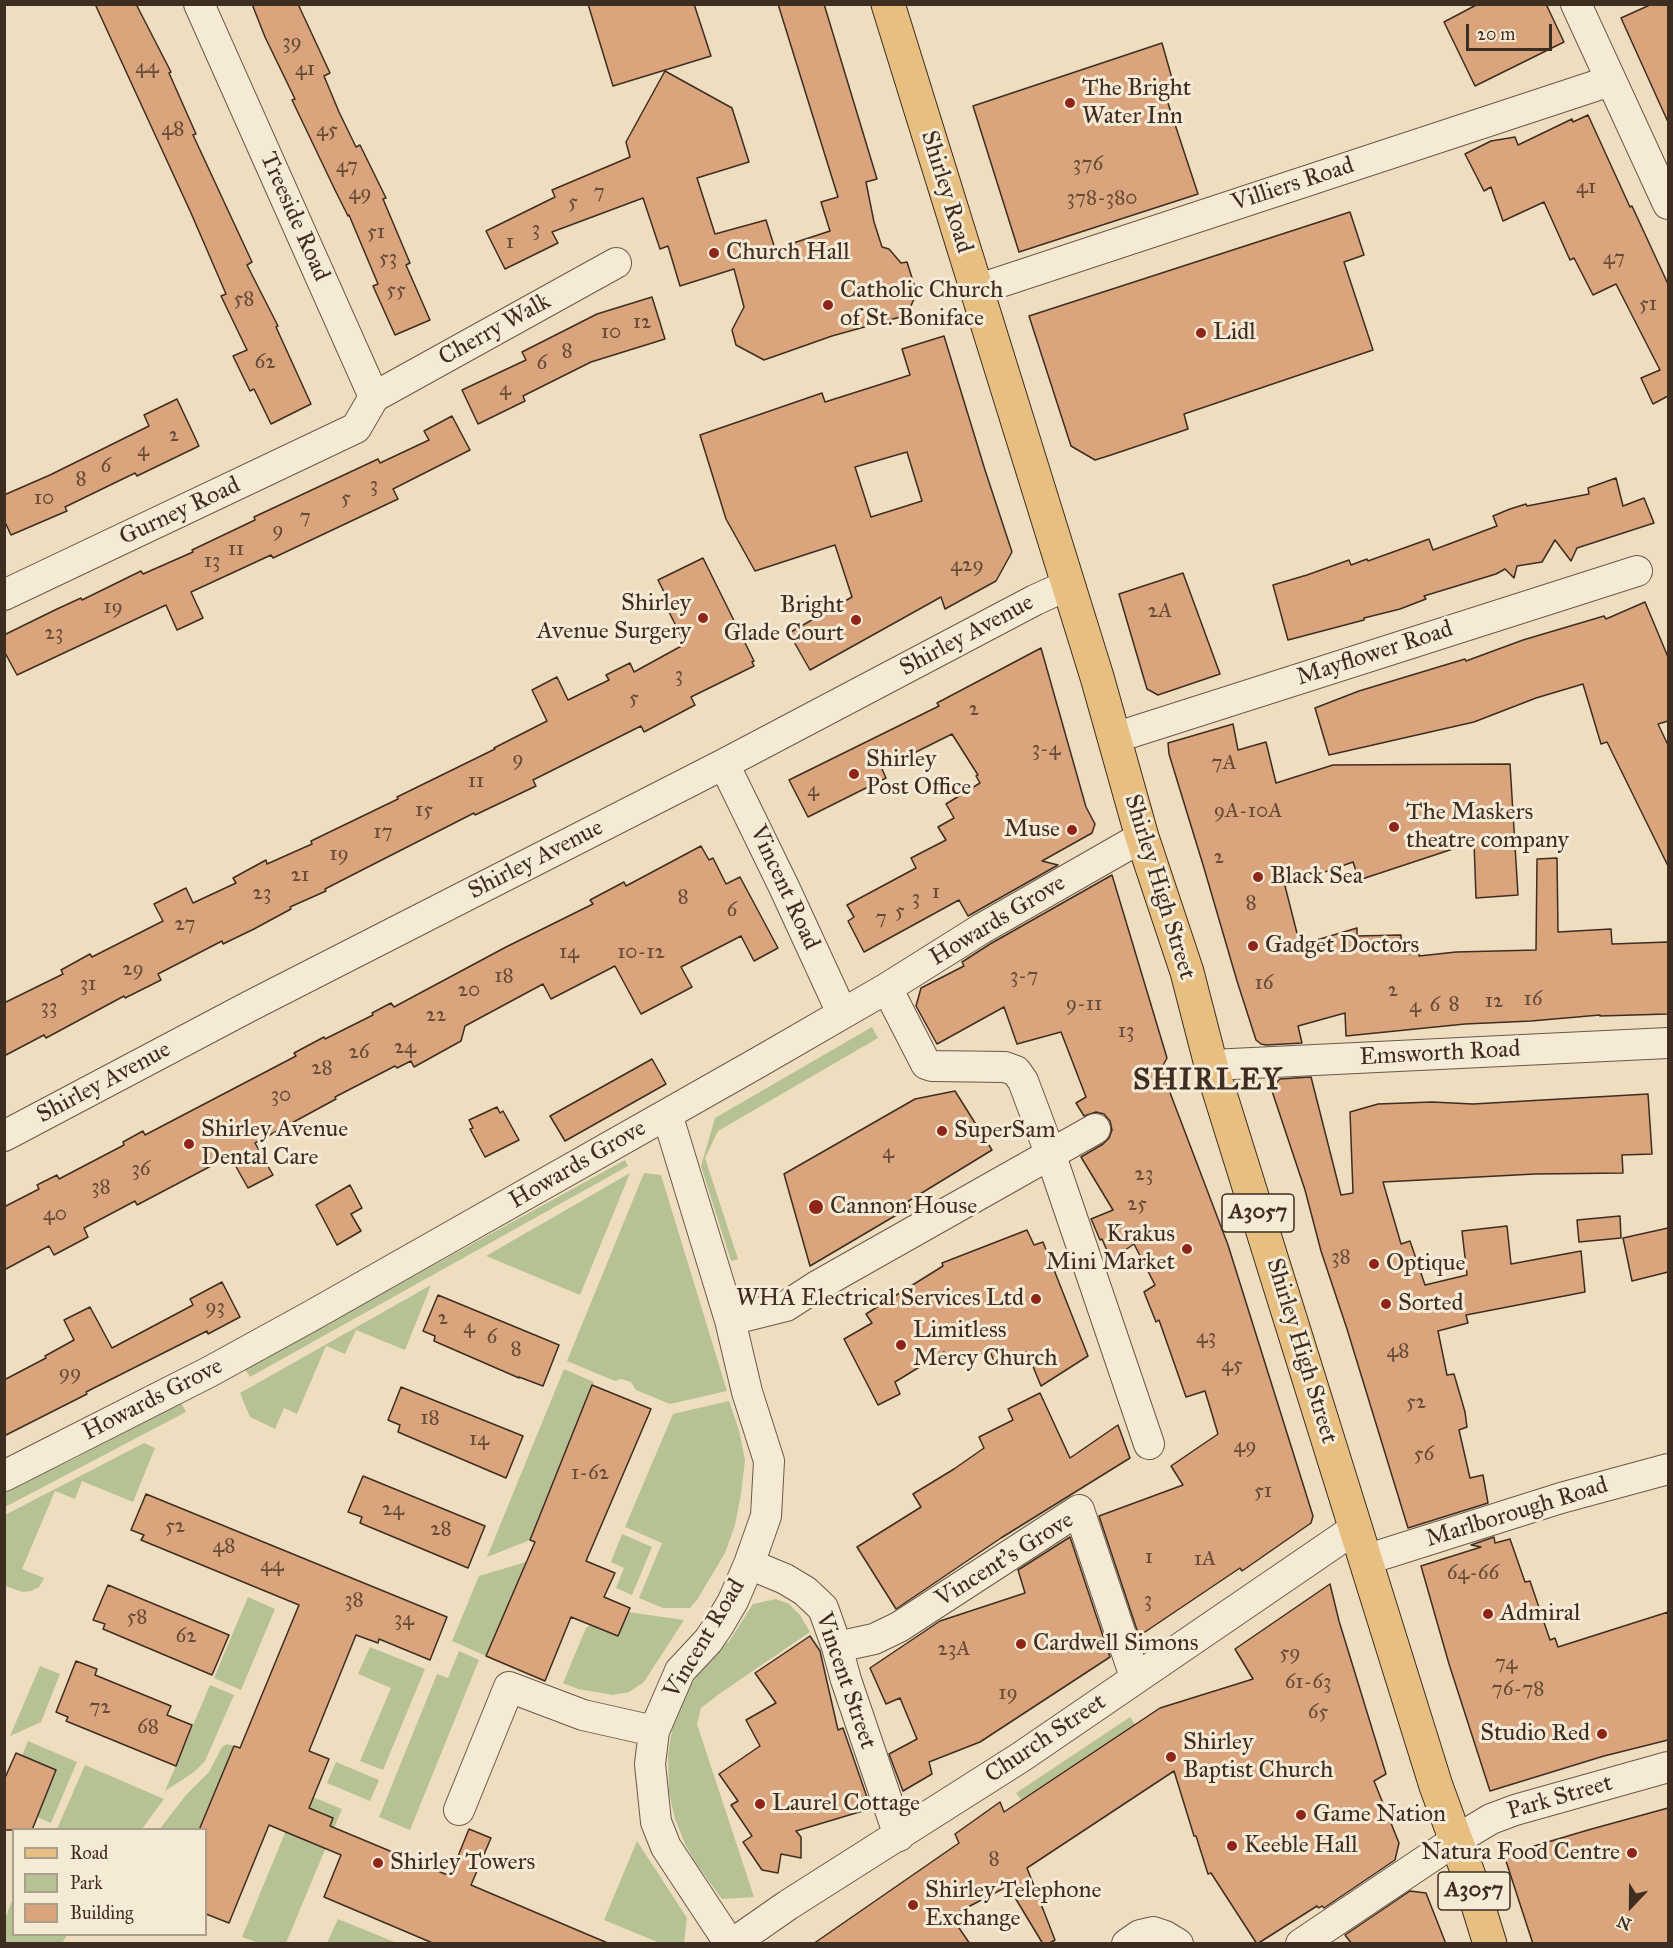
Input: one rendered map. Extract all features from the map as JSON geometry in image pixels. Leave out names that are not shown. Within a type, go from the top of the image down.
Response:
[{"type":"main road","name":"Shirley Road","points":[[888,4],[1068,585]]},
{"type":"main road","name":"Shirley High Street","points":[[1068,585],[1142,837],[1186,972],[1211,1065],[1436,1786],[1469,1876],[1490,1944]]},
{"type":"street","name":"Treeside Road","points":[[199,4],[374,397]]},
{"type":"street","points":[[1576,4],[1668,204]]},
{"type":"street","name":"Villiers Road","points":[[976,290],[1610,81]]},
{"type":"street","name":"Cherry Walk","points":[[374,397],[616,262]]},
{"type":"street","name":"Gurney Road","points":[[4,595],[356,428],[374,397]]},
{"type":"street","name":"Mayflower Road","points":[[1114,738],[1636,571]]},
{"type":"street","name":"Shirley Avenue","points":[[4,1136],[250,1006],[1068,585]]},
{"type":"street","name":"Vincent Road","points":[[724,764],[842,1013]]},
{"type":"street","name":"Howards Grove","points":[[4,1476],[209,1372],[301,1322],[887,988],[981,929],[1142,837]]},
{"type":"street","points":[[887,988],[926,1064],[1005,1067],[1016,1071],[1023,1081],[1050,1153],[1149,1444]]},
{"type":"street","name":"Emsworth Road","points":[[1211,1065],[1668,1043]]},
{"type":"street","name":"Vincent Road","points":[[667,1114],[730,1320],[747,1392],[769,1461],[766,1516],[748,1564],[733,1601],[719,1624],[708,1641],[680,1671],[654,1731],[650,1764],[656,1822],[666,1847],[731,1944]]},
{"type":"street","points":[[730,1320],[786,1306],[816,1286],[1095,1129]]},
{"type":"street","name":"Marlborough Road","points":[[1365,1560],[1561,1498],[1668,1469]]},
{"type":"street","name":"Vincent's Grove","points":[[837,1647],[874,1639],[899,1627],[1079,1510],[1135,1677]]},
{"type":"street","name":"Church Street","points":[[731,1944],[1020,1757],[1356,1528]]},
{"type":"street","name":"Vincent Street","points":[[748,1564],[785,1579],[805,1591],[823,1608],[899,1836]]},
{"type":"street","points":[[459,1810],[509,1687],[583,1715],[654,1731]]},
{"type":"street","name":"Park Street","points":[[1301,1944],[1491,1819],[1515,1810],[1668,1767]]},
{"type":"street","points":[[1127,1944],[1140,1935],[1154,1932],[1165,1935],[1178,1944]]},
{"type":"green space","points":[[872,1027],[878,1038],[718,1131],[705,1158],[738,1259],[731,1261],[701,1166],[715,1118]]},
{"type":"green space","points":[[625,1160],[628,1166],[250,1377],[245,1369]]},
{"type":"green space","points":[[630,1173],[580,1295],[486,1256]]},
{"type":"green space","points":[[644,1173],[661,1175],[727,1391],[670,1404],[636,1390],[631,1382],[621,1379],[615,1381],[567,1361]]},
{"type":"green space","points":[[431,1285],[405,1350],[356,1330],[345,1354],[326,1346],[297,1414],[284,1408],[275,1429],[250,1417],[240,1393]]},
{"type":"green space","points":[[564,1369],[594,1382],[530,1540],[487,1557]]},
{"type":"green space","points":[[729,1401],[739,1430],[745,1460],[735,1525],[725,1553],[697,1600],[690,1608],[663,1608],[639,1598],[662,1543],[625,1527],[673,1414]]},
{"type":"green space","points":[[181,1402],[186,1412],[5,1507],[4,1491],[74,1459]]},
{"type":"green space","points":[[144,1443],[155,1448],[133,1502],[82,1481],[75,1499],[55,1491],[22,1569],[44,1578],[39,1587],[31,1591],[23,1592],[5,1586],[5,1515]]},
{"type":"green space","points":[[622,1534],[652,1547],[632,1595],[616,1588],[624,1568],[611,1562]]},
{"type":"green space","points":[[526,1562],[486,1656],[452,1641],[479,1576]]},
{"type":"green space","points":[[248,1597],[275,1609],[241,1690],[214,1678]]},
{"type":"green space","points":[[776,1599],[789,1604],[800,1615],[810,1632],[701,1708],[697,1724],[754,1897],[722,1899],[697,1865],[675,1819],[669,1792],[668,1755],[673,1723],[687,1691],[720,1638],[728,1643],[753,1604]]},
{"type":"green space","points":[[628,1612],[684,1620],[644,1682],[629,1692],[613,1695],[578,1689],[563,1683],[586,1628],[590,1625],[618,1636]]},
{"type":"green space","points":[[370,1647],[425,1669],[383,1770],[360,1761],[391,1688],[358,1674]]},
{"type":"green space","points":[[459,1651],[479,1660],[410,1830],[379,1817],[437,1674],[448,1678]]},
{"type":"green space","points":[[40,1666],[60,1674],[41,1722],[10,1736]]},
{"type":"green space","points":[[210,1685],[234,1695],[205,1761],[194,1772],[165,1791]]},
{"type":"green space","points":[[1130,1717],[1135,1725],[1021,1800],[1016,1793]]},
{"type":"green space","points":[[28,1741],[77,1762],[51,1823],[37,1817],[56,1770],[22,1756]]},
{"type":"green space","points":[[227,1744],[234,1746],[199,1828],[161,1828],[186,1795],[209,1772],[222,1747]]},
{"type":"green space","points":[[336,1762],[379,1780],[370,1801],[327,1783]]},
{"type":"green space","points":[[85,1765],[164,1799],[143,1828],[57,1828]]},
{"type":"green space","points":[[308,1795],[342,1809],[286,1943],[259,1943],[242,1937],[299,1799]]},
{"type":"green space","points":[[637,1841],[687,1918],[684,1943],[660,1943],[604,1920]]},
{"type":"green space","points":[[12,1901],[12,1936],[66,1936],[62,1943],[5,1943],[5,1919]]},
{"type":"green space","points":[[338,1919],[397,1943],[327,1943]]},
{"type":"building","points":[[95,4],[136,4],[171,72],[169,73],[196,134],[193,135],[252,262],[247,265],[278,326],[276,327],[311,404],[271,424],[254,389],[250,391],[233,356],[247,350],[221,296],[226,294]]},
{"type":"building","points":[[252,4],[298,4],[330,73],[324,76],[339,112],[356,147],[360,145],[386,198],[383,199],[410,263],[406,265],[430,320],[395,335],[373,286],[378,284],[349,215],[292,100],[295,99]]},
{"type":"building","points":[[588,4],[694,4],[711,56],[613,86]]},
{"type":"building","points":[[778,4],[824,4],[877,179],[866,182],[882,247],[889,249],[901,263],[907,262],[918,297],[914,299],[910,308],[911,314],[832,336],[764,360],[736,345],[732,330],[744,307],[734,269],[680,286],[668,246],[660,249],[643,198],[552,232],[558,243],[505,269],[486,231],[555,197],[552,190],[630,157],[626,142],[665,71],[732,108],[749,162],[697,178],[715,234],[766,220],[775,249],[830,231],[821,202],[838,197]]},
{"type":"building","points":[[1478,4],[1546,4],[1564,42],[1475,86],[1444,22]]},
{"type":"building","points":[[1652,4],[1668,4],[1668,122],[1621,18]]},
{"type":"building","points":[[1162,43],[1173,82],[1162,85],[1198,194],[1019,252],[973,106]]},
{"type":"building","points":[[1588,115],[1668,284],[1668,396],[1653,404],[1641,378],[1660,370],[1616,284],[1593,295],[1574,258],[1570,260],[1544,202],[1503,221],[1491,187],[1484,191],[1465,154],[1491,141],[1515,137],[1518,145],[1572,119],[1573,122]]},
{"type":"building","name":"Lidl","points":[[1350,212],[1364,255],[1344,262],[1373,350],[1184,414],[1188,429],[1111,455],[1095,460],[1071,446],[1029,316]]},
{"type":"building","points":[[652,297],[665,339],[591,362],[523,396],[525,401],[478,424],[462,390],[526,360],[522,352],[597,314]]},
{"type":"building","points":[[944,336],[1012,552],[996,581],[945,609],[941,597],[810,670],[789,633],[852,597],[835,545],[755,571],[726,519],[700,435],[822,393],[825,402],[910,375],[902,349]],"holes":[[[907,452],[922,501],[871,517],[855,467]]]},
{"type":"building","points":[[177,399],[199,446],[137,476],[135,473],[65,507],[67,511],[11,535],[4,520],[4,495],[149,426],[144,415]]},
{"type":"building","points":[[452,416],[470,450],[393,489],[398,499],[273,558],[271,555],[191,592],[203,618],[177,630],[166,605],[17,675],[4,651],[4,635],[141,571],[143,574],[193,552],[192,550],[255,520],[254,517],[378,459],[380,463],[429,440],[424,431]]},
{"type":"building","points":[[1616,478],[1623,506],[1644,498],[1654,523],[1577,548],[1571,561],[1555,540],[1542,562],[1517,566],[1514,578],[1505,569],[1496,574],[1424,596],[1426,599],[1400,609],[1288,640],[1273,585],[1349,560],[1351,565],[1367,559],[1368,561],[1429,539],[1433,550],[1497,526],[1493,516],[1510,509],[1526,504],[1527,506],[1589,494],[1588,488]]},
{"type":"building","points":[[703,558],[754,661],[752,662],[754,666],[691,697],[695,705],[644,732],[641,726],[533,780],[536,786],[475,815],[474,813],[325,889],[326,891],[290,907],[291,909],[254,929],[223,944],[222,941],[158,974],[161,980],[125,998],[124,996],[46,1038],[44,1035],[4,1056],[4,1003],[63,974],[61,970],[90,954],[92,957],[163,921],[154,904],[186,888],[193,903],[236,883],[233,878],[266,860],[267,864],[312,844],[311,841],[398,799],[397,797],[547,721],[532,690],[557,677],[568,700],[609,680],[606,675],[630,663],[634,672],[685,644],[666,606],[670,604],[658,580]]},
{"type":"building","points":[[1183,573],[1220,674],[1158,695],[1147,689],[1119,594]]},
{"type":"building","points":[[1645,602],[1668,657],[1668,721],[1658,724],[1668,745],[1668,866],[1607,742],[1601,744],[1583,684],[1536,698],[1474,722],[1329,755],[1315,708],[1359,691],[1465,659],[1466,661],[1523,640],[1604,616],[1606,619]]},
{"type":"building","points":[[1041,648],[1086,807],[1095,824],[1092,833],[1042,861],[1058,865],[968,916],[959,900],[864,952],[848,921],[854,917],[847,905],[916,868],[911,858],[946,840],[938,827],[954,818],[946,804],[980,783],[976,776],[978,775],[952,734],[882,769],[886,778],[808,817],[789,780],[939,706],[937,703]]},
{"type":"building","points":[[1233,724],[1238,750],[1266,742],[1276,783],[1333,765],[1510,764],[1518,895],[1476,898],[1474,842],[1359,880],[1353,862],[1285,886],[1300,945],[1357,928],[1357,936],[1401,935],[1402,954],[1419,953],[1419,956],[1456,952],[1536,950],[1537,859],[1557,858],[1558,932],[1611,929],[1612,944],[1668,942],[1668,1014],[1600,1015],[1465,1024],[1346,1036],[1345,1013],[1298,1026],[1302,1043],[1261,1044],[1256,1040],[1237,981],[1169,754],[1168,743]]},
{"type":"building","points":[[701,846],[709,860],[713,858],[726,884],[740,877],[778,948],[754,961],[741,936],[681,967],[692,987],[641,1014],[615,966],[551,999],[543,984],[465,1026],[461,1041],[414,1067],[411,1061],[397,1068],[395,1066],[255,1143],[273,1175],[248,1188],[230,1156],[137,1205],[135,1201],[84,1228],[88,1237],[54,1255],[49,1246],[4,1270],[4,1207],[39,1189],[37,1185],[57,1175],[59,1179],[124,1145],[123,1142],[143,1131],[145,1135],[296,1056],[294,1053],[324,1037],[325,1039],[373,1015],[372,1013],[391,1003],[394,1007],[506,947],[593,904],[590,900],[624,882],[626,886]]},
{"type":"building","points":[[1112,875],[1167,1058],[1161,1069],[1228,1245],[1313,1516],[1311,1523],[1242,1571],[1240,1568],[1139,1636],[1099,1516],[1183,1485],[1171,1466],[1218,1434],[1205,1391],[1186,1397],[1159,1320],[1156,1322],[1144,1292],[1155,1285],[1134,1244],[1111,1260],[1091,1219],[1113,1210],[1081,1157],[1109,1138],[1112,1130],[1110,1121],[1104,1114],[1096,1112],[1084,1116],[1076,1103],[1086,1097],[1061,1032],[1017,1044],[1004,1007],[937,1044],[916,1006],[921,988],[964,966],[962,962],[990,944]]},
{"type":"building","points":[[652,1059],[666,1084],[565,1141],[550,1116]]},
{"type":"building","points":[[1311,1077],[1341,1195],[1353,1193],[1350,1112],[1378,1104],[1432,1102],[1473,1104],[1648,1094],[1652,1154],[1622,1155],[1623,1173],[1535,1174],[1383,1182],[1401,1244],[1410,1241],[1425,1285],[1467,1275],[1462,1231],[1507,1226],[1511,1264],[1581,1251],[1585,1292],[1466,1315],[1468,1323],[1438,1331],[1447,1375],[1454,1374],[1465,1412],[1467,1427],[1459,1430],[1470,1478],[1483,1475],[1488,1503],[1408,1528],[1321,1251],[1305,1190],[1271,1088],[1280,1079]]},
{"type":"building","points":[[955,1091],[992,1150],[907,1202],[910,1207],[810,1266],[784,1174],[915,1099]]},
{"type":"building","points":[[497,1107],[500,1113],[503,1111],[519,1140],[485,1157],[470,1129],[473,1128],[469,1120]]},
{"type":"building","points":[[350,1185],[362,1208],[351,1214],[361,1231],[337,1245],[316,1205]]},
{"type":"building","points":[[1620,1216],[1621,1238],[1579,1242],[1577,1220]]},
{"type":"building","points":[[1668,1228],[1668,1272],[1632,1281],[1623,1238]]},
{"type":"building","points":[[1027,1230],[1034,1245],[1043,1242],[1088,1356],[1041,1386],[1027,1352],[995,1364],[990,1351],[978,1355],[977,1353],[952,1365],[944,1352],[895,1382],[900,1394],[878,1405],[844,1339],[872,1323],[866,1314],[943,1266],[942,1263]]},
{"type":"building","points":[[222,1282],[240,1317],[208,1334],[207,1331],[86,1392],[87,1394],[4,1436],[4,1380],[74,1340],[64,1320],[90,1307],[112,1348],[193,1305],[190,1299]]},
{"type":"building","points":[[438,1295],[559,1345],[543,1386],[434,1341],[435,1336],[423,1331]]},
{"type":"building","points":[[592,1385],[651,1409],[586,1561],[615,1573],[604,1597],[630,1608],[618,1636],[571,1617],[545,1681],[486,1656],[535,1542],[530,1540]]},
{"type":"building","points":[[401,1387],[523,1436],[506,1478],[398,1432],[400,1425],[388,1420]]},
{"type":"building","points":[[1040,1393],[1070,1458],[1118,1425],[1130,1458],[1001,1538],[896,1609],[857,1547],[921,1507],[913,1494],[984,1448],[979,1437],[1013,1420],[1008,1409]]},
{"type":"building","points":[[363,1476],[485,1526],[468,1568],[360,1523],[362,1517],[348,1512]]},
{"type":"building","points":[[146,1494],[447,1617],[430,1660],[379,1639],[378,1643],[356,1635],[309,1751],[329,1759],[309,1808],[333,1818],[330,1826],[450,1876],[469,1829],[491,1838],[471,1885],[610,1944],[435,1944],[324,1897],[341,1855],[269,1825],[229,1923],[207,1914],[207,1828],[200,1828],[234,1746],[240,1748],[299,1605],[141,1540],[144,1535],[131,1530]]},
{"type":"building","points":[[1070,1537],[1110,1657],[980,1742],[929,1762],[932,1774],[903,1791],[889,1754],[917,1739],[900,1698],[886,1704],[870,1668],[940,1621],[1025,1593],[1018,1570]]},
{"type":"building","points":[[1494,1537],[1495,1543],[1510,1539],[1525,1582],[1530,1581],[1550,1640],[1555,1638],[1558,1647],[1668,1612],[1668,1740],[1604,1756],[1490,1791],[1449,1664],[1421,1566],[1481,1547],[1471,1545]]},
{"type":"building","points":[[1330,1584],[1339,1621],[1386,1774],[1374,1781],[1399,1843],[1395,1860],[1324,1908],[1317,1906],[1257,1944],[1211,1873],[1208,1874],[1174,1771],[1027,1868],[1055,1940],[1048,1944],[1043,1944],[1008,1886],[951,1916],[970,1944],[813,1944],[959,1843],[955,1834],[1000,1802],[1004,1812],[1160,1708],[1253,1679],[1235,1649]]},
{"type":"building","points":[[108,1585],[229,1635],[212,1675],[103,1629],[105,1624],[93,1620]]},
{"type":"building","points":[[810,1636],[820,1651],[838,1730],[843,1728],[869,1803],[866,1810],[796,1831],[801,1837],[801,1858],[781,1854],[778,1873],[762,1870],[743,1842],[752,1836],[731,1805],[738,1801],[719,1774],[760,1746],[746,1720],[776,1703],[755,1673]]},
{"type":"building","points":[[76,1661],[97,1669],[95,1675],[171,1706],[167,1715],[192,1725],[176,1766],[66,1721],[68,1717],[56,1712]]},
{"type":"building","points":[[16,1753],[56,1770],[33,1828],[4,1830],[4,1780]]},
{"type":"building","points":[[1668,1808],[1668,1944],[1533,1944],[1504,1855]]},
{"type":"building","points":[[1410,1891],[1426,1893],[1446,1944],[1352,1944],[1345,1935]]},
{"type":"place","name":"The Bright Water Inn","points":[[1070,103]]},
{"type":"place","name":"Church Hall","points":[[714,253]]},
{"type":"place","name":"Catholic Church of St. Boniface","points":[[828,305]]},
{"type":"place","name":"Lidl","points":[[1201,333]]},
{"type":"place","name":"Shirley Avenue Surgery","points":[[703,618]]},
{"type":"place","name":"Bright Glade Court","points":[[856,620]]},
{"type":"place","name":"Shirley Post Office","points":[[854,774]]},
{"type":"place","name":"The Maskers theatre company","points":[[1394,827]]},
{"type":"place","name":"Muse","points":[[1072,830]]},
{"type":"place","name":"Black Sea","points":[[1258,877]]},
{"type":"place","name":"Gadget Doctors","points":[[1253,946]]},
{"type":"place","name":"SuperSam","points":[[942,1131]]},
{"type":"place","name":"Shirley Avenue Dental Care","points":[[189,1144]]},
{"type":"place","name":"Cannon House","points":[[816,1207]]},
{"type":"place","name":"Krakus Mini Market","points":[[1187,1249]]},
{"type":"place","name":"Optique","points":[[1374,1264]]},
{"type":"place","name":"WHA Electrical Services Ltd","points":[[1036,1299]]},
{"type":"place","name":"Sorted","points":[[1386,1304]]},
{"type":"place","name":"Limitless Mercy Church","points":[[901,1345]]},
{"type":"place","name":"Admiral","points":[[1488,1614]]},
{"type":"place","name":"Cardwell Simons","points":[[1021,1644]]},
{"type":"place","name":"Studio Red","points":[[1602,1734]]},
{"type":"place","name":"Shirley Baptist Church","points":[[1171,1757]]},
{"type":"place","name":"Laurel Cottage","points":[[760,1804]]},
{"type":"place","name":"Game Nation","points":[[1301,1815]]},
{"type":"place","name":"Keeble Hall","points":[[1232,1846]]},
{"type":"place","name":"Natura Food Centre","points":[[1632,1853]]},
{"type":"place","name":"Shirley Towers","points":[[378,1863]]},
{"type":"place","name":"Shirley Telephone Exchange","points":[[913,1905]]},
{"type":"district","name":"SHIRLEY","points":[[1208,1082]]}]
